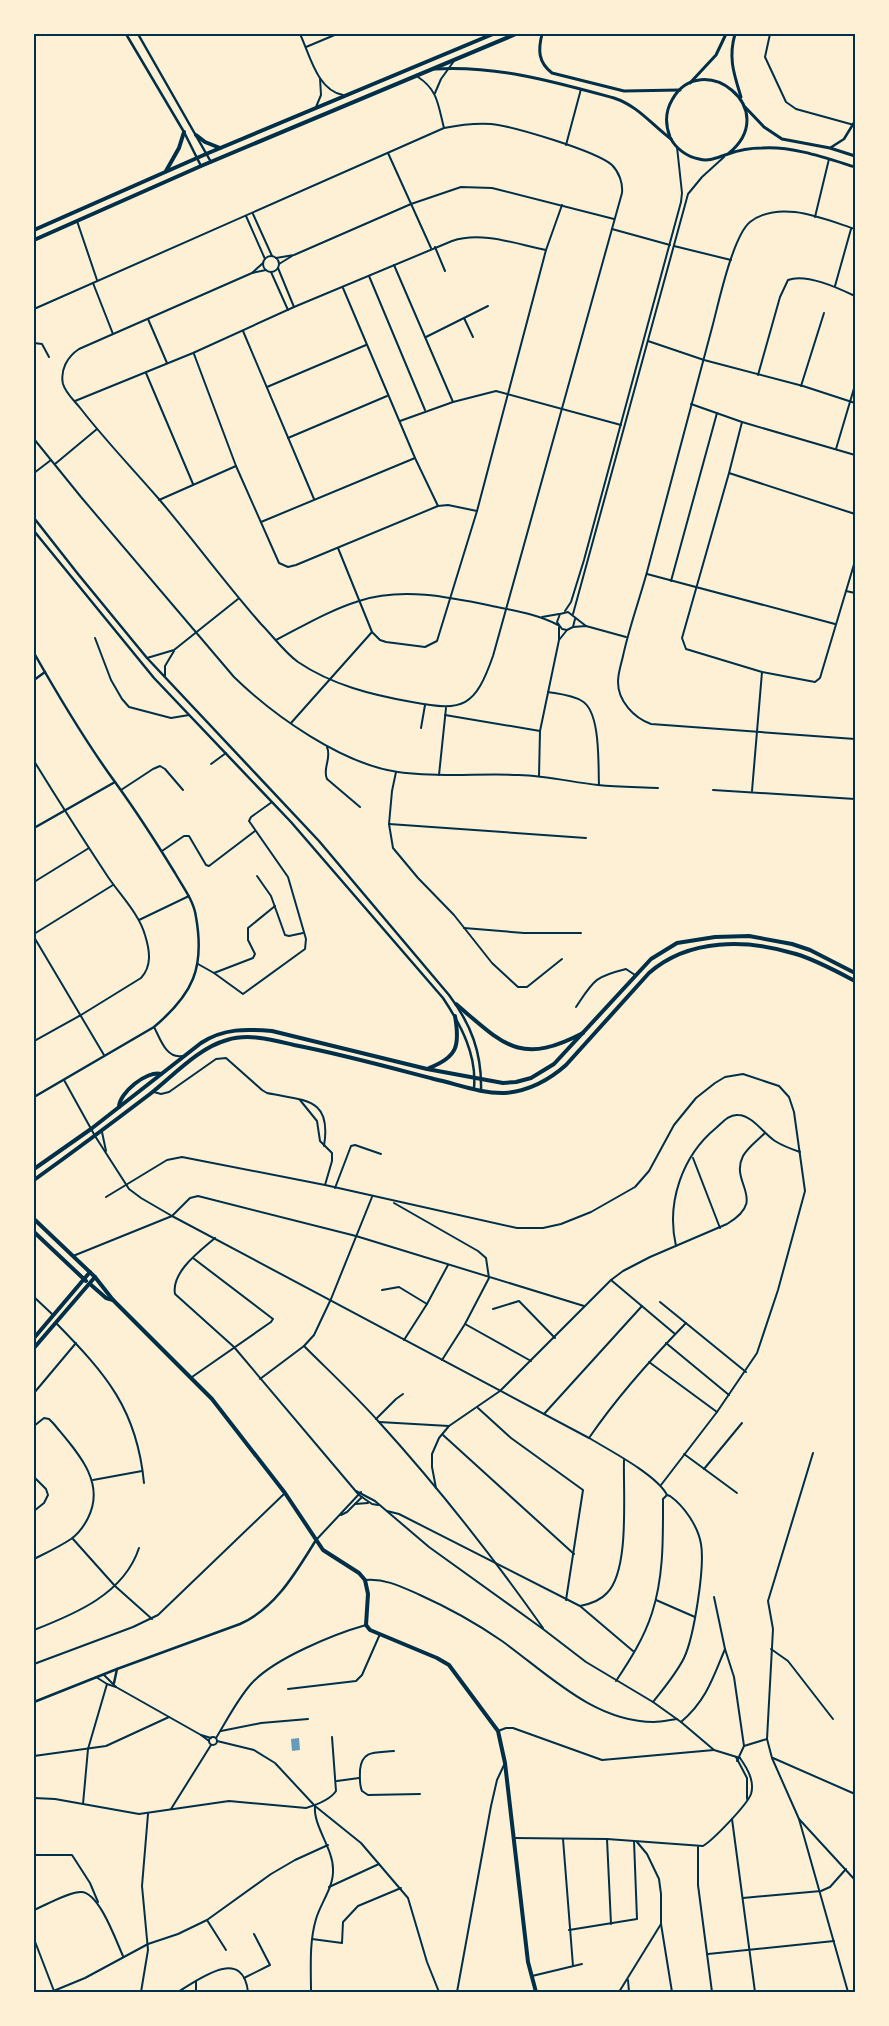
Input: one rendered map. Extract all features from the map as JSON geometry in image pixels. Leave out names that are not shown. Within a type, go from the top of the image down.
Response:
[{"type":"main road","points":[[34,230],[220,148],[494,34]]},
{"type":"main road","points":[[34,240],[201,166],[516,34]]},
{"type":"main road","points":[[542,34],[539,52],[541,60],[552,73],[624,90],[680,90]]},
{"type":"main road","points":[[671,140],[666,119],[673,98],[716,55],[726,34]]},
{"type":"main road","points":[[726,155],[735,148],[745,133],[746,114],[731,61],[734,34]]},
{"type":"main road","points":[[431,70],[449,68],[499,71],[614,98],[633,106],[683,153],[699,160],[708,160],[748,150],[774,148],[829,158],[855,167]]},
{"type":"main road","points":[[689,84],[699,81],[718,82],[732,89],[742,100]]},
{"type":"main road","points":[[744,106],[764,127],[782,139],[830,148],[855,156]]},
{"type":"main road","points":[[166,172],[174,159],[184,132]]},
{"type":"main road","points":[[196,135],[205,142],[220,148]]},
{"type":"main road","points":[[34,1169],[91,1129],[184,1055],[210,1038],[228,1030],[252,1029],[272,1031],[427,1069],[503,1083],[531,1078],[554,1064],[651,959],[677,943],[692,939],[737,935],[792,944],[826,956],[855,973]]},
{"type":"main road","points":[[34,1180],[95,1136],[188,1063],[214,1045],[239,1037],[270,1040],[316,1049],[481,1090],[504,1093],[542,1084],[566,1066],[649,973],[661,962],[679,952],[718,945],[748,945],[769,948],[796,954],[855,981]]},
{"type":"main road","points":[[456,1004],[497,1039],[517,1048],[528,1050],[551,1047],[563,1043],[587,1030]]},
{"type":"main road","points":[[427,1069],[444,1061],[453,1053],[458,1040],[455,1016]]},
{"type":"main road","points":[[270,1040],[272,1031]]},
{"type":"main road","points":[[119,1107],[122,1095],[153,1073],[160,1074]]},
{"type":"main road","points":[[34,1219],[95,1277],[113,1300],[212,1398],[285,1493],[323,1550],[366,1580],[368,1594],[366,1625],[370,1630],[437,1658],[449,1665],[498,1731],[505,1763],[528,1962],[536,1992]]},
{"type":"main road","points":[[34,1232],[106,1298],[113,1300]]},
{"type":"main road","points":[[34,1338],[90,1272]]},
{"type":"main road","points":[[77,1273],[80,1282],[78,1287]]},
{"type":"main road","points":[[34,1348],[95,1277]]},
{"type":"street","points":[[126,34],[184,132],[201,166]]},
{"type":"street","points":[[138,34],[211,162]]},
{"type":"street","points":[[300,34],[320,78],[332,91],[346,96]]},
{"type":"street","points":[[306,46],[337,34]]},
{"type":"street","points":[[770,34],[765,57],[786,102],[796,109],[855,123],[844,139],[830,148]]},
{"type":"street","points":[[435,93],[441,79],[455,60]]},
{"type":"street","points":[[417,76],[426,82],[435,93],[444,128]]},
{"type":"street","points":[[316,109],[321,95],[320,78]]},
{"type":"street","points":[[566,144],[581,89]]},
{"type":"street","points":[[34,309],[92,282],[253,214],[444,128],[493,124],[566,144],[605,160],[616,171],[622,188],[562,410],[484,683],[474,696],[456,706],[446,708],[364,692],[330,679],[297,661],[239,599],[159,500],[69,396],[63,385],[63,370],[68,359],[79,349],[252,273],[266,270],[271,272],[288,310]]},
{"type":"street","points":[[627,637],[586,626],[575,619],[573,614],[622,426],[648,341],[672,245],[682,193],[677,147]]},
{"type":"street","points":[[388,153],[431,248]]},
{"type":"street","points":[[565,612],[571,602],[584,560],[688,194],[702,177],[726,155]]},
{"type":"street","points":[[815,217],[829,158]]},
{"type":"street","points":[[279,264],[294,255],[411,204],[454,188],[473,186],[492,188],[614,219]]},
{"type":"street","points":[[338,548],[372,632],[380,640],[429,646],[437,641],[477,511],[546,250],[562,205]]},
{"type":"street","points":[[855,229],[815,217],[780,211],[760,216],[743,229],[731,260],[646,574],[627,637],[619,674],[619,688],[622,700],[641,719],[657,725],[855,739]]},
{"type":"street","points":[[253,214],[272,256],[276,258],[294,255]]},
{"type":"street","points":[[246,216],[265,259],[266,270]]},
{"type":"street","points":[[77,221],[97,280]]},
{"type":"street","points":[[835,286],[852,228]]},
{"type":"street","points":[[611,229],[731,260]]},
{"type":"street","points":[[75,401],[168,364],[294,307],[431,248],[460,238],[473,236],[546,250]]},
{"type":"street","points":[[435,247],[445,271]]},
{"type":"street","points":[[265,259],[272,256]]},
{"type":"street","points":[[276,258],[279,264],[278,268],[294,307]]},
{"type":"street","points":[[252,273],[264,263]]},
{"type":"street","points":[[394,265],[453,402]]},
{"type":"street","points":[[271,272],[278,268]]},
{"type":"street","points":[[369,276],[425,411]]},
{"type":"street","points":[[758,375],[780,297],[788,280],[798,277],[835,286],[855,296]]},
{"type":"street","points":[[92,282],[114,334]]},
{"type":"street","points":[[343,287],[388,396],[438,506]]},
{"type":"street","points":[[426,337],[488,306]]},
{"type":"street","points":[[801,386],[824,313]]},
{"type":"street","points":[[464,318],[473,337]]},
{"type":"street","points":[[148,319],[168,364]]},
{"type":"street","points":[[243,331],[314,499]]},
{"type":"street","points":[[648,341],[704,360],[801,386],[855,403]]},
{"type":"street","points":[[34,344],[42,344],[49,357]]},
{"type":"street","points":[[267,387],[366,345]]},
{"type":"street","points":[[193,353],[236,466],[279,563],[288,567],[438,506],[448,505],[477,511]]},
{"type":"street","points":[[146,373],[193,484]]},
{"type":"street","points":[[836,449],[855,385]]},
{"type":"street","points":[[400,421],[425,411],[492,391],[507,393],[622,426]]},
{"type":"street","points":[[288,438],[388,396]]},
{"type":"street","points":[[691,404],[742,422],[855,455]]},
{"type":"street","points":[[672,581],[718,413]]},
{"type":"street","points":[[742,422],[682,638],[686,649],[762,672],[815,682],[820,678],[855,561]]},
{"type":"street","points":[[54,465],[97,430]]},
{"type":"street","points":[[34,439],[196,634],[245,688],[292,724],[326,745],[369,764],[396,772],[439,775],[508,774],[539,776],[599,785],[658,788]]},
{"type":"street","points":[[261,522],[415,458]]},
{"type":"street","points":[[34,473],[51,460]]},
{"type":"street","points":[[159,500],[236,466]]},
{"type":"street","points":[[729,473],[855,514]]},
{"type":"street","points":[[34,518],[72,567],[165,678],[325,848],[456,1004],[473,1035],[477,1048],[481,1090]]},
{"type":"street","points":[[34,531],[154,678],[272,802],[344,882],[428,981],[455,1016],[466,1039],[473,1063],[474,1088]]},
{"type":"street","points":[[66,571],[72,567]]},
{"type":"street","points":[[646,574],[836,625]]},
{"type":"street","points":[[846,591],[855,593]]},
{"type":"street","points":[[276,640],[360,600],[403,595],[450,597],[542,617],[567,630]]},
{"type":"street","points":[[148,658],[174,650],[239,599]]},
{"type":"street","points":[[542,617],[565,612],[573,614]]},
{"type":"street","points":[[539,776],[540,731],[559,640],[557,619],[560,614]]},
{"type":"street","points":[[573,627],[575,619]]},
{"type":"street","points":[[559,640],[567,630],[573,627],[586,626]]},
{"type":"street","points":[[292,724],[372,632]]},
{"type":"street","points":[[95,638],[111,680],[122,699],[129,706],[170,718],[189,715]]},
{"type":"street","points":[[165,678],[165,666],[174,650]]},
{"type":"street","points":[[34,653],[115,782],[162,851],[188,896],[196,916],[199,943],[198,964],[194,978],[175,1008],[154,1027],[34,1097]]},
{"type":"street","points":[[34,680],[45,672]]},
{"type":"street","points":[[752,791],[762,672]]},
{"type":"street","points":[[548,692],[582,701],[589,706],[593,713],[596,725],[599,785]]},
{"type":"street","points":[[421,728],[425,704]]},
{"type":"street","points":[[439,775],[446,708]]},
{"type":"street","points":[[445,715],[540,731]]},
{"type":"street","points":[[326,745],[330,753],[325,769],[328,779],[360,807]]},
{"type":"street","points":[[211,764],[226,753]]},
{"type":"street","points":[[237,764],[242,759]]},
{"type":"street","points":[[34,761],[89,848],[138,920],[145,934],[150,960],[145,973],[140,978],[81,1015],[34,1041]]},
{"type":"street","points":[[122,790],[160,766],[165,769],[183,790]]},
{"type":"street","points":[[396,772],[389,824],[393,848],[464,928],[492,963],[518,987],[528,987],[562,959]]},
{"type":"street","points":[[34,828],[115,782]]},
{"type":"street","points":[[713,790],[855,799]]},
{"type":"street","points":[[198,964],[214,973],[240,994],[244,994],[303,952],[307,945],[288,877],[250,819],[272,802]]},
{"type":"street","points":[[389,824],[586,838]]},
{"type":"street","points":[[162,851],[184,836],[189,836],[206,865],[209,866],[256,830]]},
{"type":"street","points":[[34,882],[89,848]]},
{"type":"street","points":[[256,876],[268,892],[286,935],[304,933]]},
{"type":"street","points":[[104,1055],[34,935],[114,885]]},
{"type":"street","points":[[138,920],[188,896]]},
{"type":"street","points":[[214,973],[255,956],[247,935],[248,928],[275,906]]},
{"type":"street","points":[[464,928],[524,933],[581,933]]},
{"type":"street","points":[[576,1007],[592,982],[606,974],[626,969],[635,976]]},
{"type":"street","points":[[154,1027],[168,1053],[175,1057],[184,1055]]},
{"type":"street","points":[[152,1092],[161,1094],[169,1092],[210,1062],[222,1058],[230,1060],[262,1090],[307,1101],[317,1108],[324,1118],[326,1128],[324,1146]]},
{"type":"street","points":[[106,1197],[167,1160],[182,1156],[526,1229],[551,1227],[573,1220],[635,1187],[646,1176],[674,1125],[696,1098],[714,1083],[734,1075],[753,1076],[779,1086],[785,1091],[791,1103],[804,1180],[803,1200],[760,1347],[746,1372],[661,1485]]},
{"type":"street","points":[[64,1080],[95,1136],[125,1184],[134,1194],[589,1438],[624,1459],[661,1485],[684,1510],[694,1526],[701,1542],[702,1551],[695,1617],[684,1657],[675,1674],[653,1702]]},
{"type":"street","points":[[299,1099],[319,1123],[320,1138],[333,1157],[325,1185]]},
{"type":"street","points":[[676,1246],[673,1232],[673,1206],[678,1183],[692,1156],[709,1134],[733,1115],[742,1115],[783,1146],[800,1152]]},
{"type":"street","points":[[102,1130],[107,1154]]},
{"type":"street","points":[[436,1488],[432,1467],[432,1454],[442,1434],[449,1426],[478,1408],[500,1391],[611,1280],[633,1266],[720,1228],[740,1215],[746,1206],[747,1196],[741,1172],[741,1161],[746,1151],[765,1133]]},
{"type":"street","points":[[334,1188],[351,1146],[355,1145],[381,1154]]},
{"type":"street","points":[[692,1156],[720,1228]]},
{"type":"street","points":[[73,1256],[172,1216],[190,1198],[198,1196],[356,1236],[584,1306]]},
{"type":"street","points":[[260,1379],[304,1346],[314,1335],[331,1299],[372,1197]]},
{"type":"street","points":[[393,1202],[478,1250],[486,1258],[489,1278],[465,1324],[442,1360]]},
{"type":"street","points":[[214,1238],[193,1258],[175,1283],[175,1294],[234,1347],[320,1451],[359,1495],[370,1503]]},
{"type":"street","points":[[191,1377],[272,1322],[272,1318],[193,1258]]},
{"type":"street","points":[[404,1340],[427,1304],[448,1265]]},
{"type":"street","points":[[611,1280],[675,1334]]},
{"type":"street","points":[[382,1290],[399,1287],[427,1304]]},
{"type":"street","points":[[34,1297],[54,1316]]},
{"type":"street","points":[[493,1309],[518,1302],[555,1338]]},
{"type":"street","points":[[660,1302],[746,1372]]},
{"type":"street","points":[[544,1414],[642,1306]]},
{"type":"street","points":[[56,1323],[76,1343],[110,1384],[126,1411],[133,1427],[144,1483]]},
{"type":"street","points":[[589,1438],[606,1414],[649,1362],[686,1323]]},
{"type":"street","points":[[465,1324],[531,1361]]},
{"type":"street","points":[[34,1393],[76,1343]]},
{"type":"street","points":[[666,1343],[729,1395]]},
{"type":"street","points":[[304,1346],[379,1422],[436,1488],[498,1565],[543,1629]]},
{"type":"street","points":[[649,1362],[717,1412]]},
{"type":"street","points":[[376,1419],[392,1402],[403,1394]]},
{"type":"street","points":[[478,1408],[511,1438],[583,1490],[566,1600]]},
{"type":"street","points":[[34,1426],[44,1418],[49,1419],[86,1465],[92,1480],[91,1512],[80,1530],[72,1538],[34,1559]]},
{"type":"street","points":[[379,1422],[449,1426]]},
{"type":"street","points":[[704,1469],[742,1423]]},
{"type":"street","points":[[442,1434],[574,1554]]},
{"type":"street","points":[[813,1453],[768,1601],[773,1629],[768,1739],[772,1758],[799,1819],[821,1891],[848,1992]]},
{"type":"street","points":[[684,1454],[737,1493]]},
{"type":"street","points":[[580,1606],[593,1603],[606,1594],[615,1582],[621,1566],[623,1549],[624,1459]]},
{"type":"street","points":[[92,1480],[142,1471]]},
{"type":"street","points":[[34,1477],[46,1489],[48,1495],[44,1503],[34,1511]]},
{"type":"street","points":[[356,1490],[362,1492],[430,1547],[586,1662],[653,1702],[681,1722],[714,1750],[740,1758],[750,1774],[752,1790],[748,1798],[711,1840],[698,1847],[606,1839],[514,1838]]},
{"type":"street","points":[[34,1702],[257,1616],[277,1596],[316,1540],[362,1492]]},
{"type":"street","points":[[34,1664],[152,1618],[163,1610],[285,1493]]},
{"type":"street","points":[[341,1514],[362,1498],[364,1494]]},
{"type":"street","points":[[616,1681],[646,1629],[655,1600],[662,1557],[664,1498],[669,1495]]},
{"type":"street","points":[[355,1504],[370,1503],[378,1505]]},
{"type":"street","points":[[387,1511],[400,1514],[580,1606],[634,1651]]},
{"type":"street","points":[[72,1538],[115,1586],[152,1618]]},
{"type":"street","points":[[34,1630],[80,1610],[115,1586],[132,1566],[139,1548]]},
{"type":"street","points":[[366,1580],[378,1579],[391,1583],[457,1612],[501,1640],[582,1700],[598,1708],[618,1716],[645,1721],[655,1722],[677,1719]]},
{"type":"street","points":[[714,1597],[725,1649],[733,1670],[744,1746],[737,1761]]},
{"type":"street","points":[[655,1600],[695,1617]]},
{"type":"street","points":[[171,1809],[211,1745],[216,1745],[216,1739],[220,1731],[252,1683],[271,1666],[289,1656],[366,1625]]},
{"type":"street","points":[[288,1689],[356,1681],[362,1675],[380,1634]]},
{"type":"street","points":[[681,1722],[697,1708],[702,1700],[725,1649]]},
{"type":"street","points":[[771,1649],[788,1661],[832,1719]]},
{"type":"street","points":[[114,1683],[117,1669]]},
{"type":"street","points":[[103,1674],[116,1687]]},
{"type":"street","points":[[96,1677],[201,1735],[248,1748],[270,1759],[289,1775],[315,1806],[356,1838],[401,1888],[411,1903],[427,1962],[439,1992]]},
{"type":"street","points":[[83,1804],[88,1749],[107,1684]]},
{"type":"street","points":[[34,1756],[99,1748],[168,1717]]},
{"type":"street","points":[[220,1731],[261,1723],[308,1718]]},
{"type":"street","points":[[498,1731],[508,1727],[513,1728],[602,1760],[714,1750]]},
{"type":"street","points":[[201,1735],[211,1745]]},
{"type":"street","points":[[34,1798],[55,1799],[108,1810],[148,1814],[229,1801],[306,1808],[315,1806],[335,1794],[336,1781],[332,1737]]},
{"type":"street","points":[[209,1742],[211,1738]]},
{"type":"street","points":[[744,1746],[768,1739]]},
{"type":"street","points":[[394,1752],[364,1756],[361,1763],[360,1778],[362,1791],[365,1794],[420,1794]]},
{"type":"street","points":[[736,1757],[747,1778],[748,1798]]},
{"type":"street","points":[[772,1758],[855,1794]]},
{"type":"street","points":[[457,1992],[491,1806],[497,1780],[505,1763]]},
{"type":"street","points":[[336,1781],[360,1778]]},
{"type":"street","points":[[310,1992],[312,1939],[317,1916],[329,1887],[333,1866],[315,1806]]},
{"type":"street","points":[[141,1992],[147,1962],[148,1944],[142,1886],[148,1814]]},
{"type":"street","points":[[732,1818],[755,1992]]},
{"type":"street","points":[[799,1819],[855,1880]]},
{"type":"street","points":[[562,1839],[572,1966]]},
{"type":"street","points":[[606,1839],[611,1924]]},
{"type":"street","points":[[569,1930],[636,1920],[638,1916],[635,1841]]},
{"type":"street","points":[[635,1841],[647,1854],[659,1878],[661,1922],[672,1992]]},
{"type":"street","points":[[51,1992],[96,1973],[123,1956],[148,1944],[178,1934],[207,1920],[271,1874],[295,1860],[328,1845]]},
{"type":"street","points":[[698,1847],[698,1885],[712,1992]]},
{"type":"street","points":[[34,1855],[62,1854],[74,1856],[90,1883],[123,1956]]},
{"type":"street","points":[[329,1887],[379,1864]]},
{"type":"street","points":[[744,1898],[821,1891],[830,1887],[846,1869]]},
{"type":"street","points":[[312,1939],[343,1942],[344,1922],[358,1906],[365,1901],[401,1888]]},
{"type":"street","points":[[34,1910],[72,1894],[82,1892],[90,1896],[100,1906]]},
{"type":"street","points":[[207,1920],[226,1950]]},
{"type":"street","points":[[619,1992],[661,1922]]},
{"type":"street","points":[[244,1978],[270,1965],[254,1934]]},
{"type":"street","points":[[34,1939],[54,1991]]},
{"type":"street","points":[[708,1954],[834,1941]]},
{"type":"street","points":[[532,1976],[582,1964]]},
{"type":"street","points":[[178,1992],[222,1968],[236,1970],[244,1978],[248,1992]]},
{"type":"street","points":[[627,1979],[629,1992]]},
{"type":"street","points":[[196,1981],[196,1992]]},
{"type":"street","points":[[838,1992],[855,1991]]},
{"type":"water","points":[[299,1738],[300,1750],[292,1751],[291,1739]]}]
